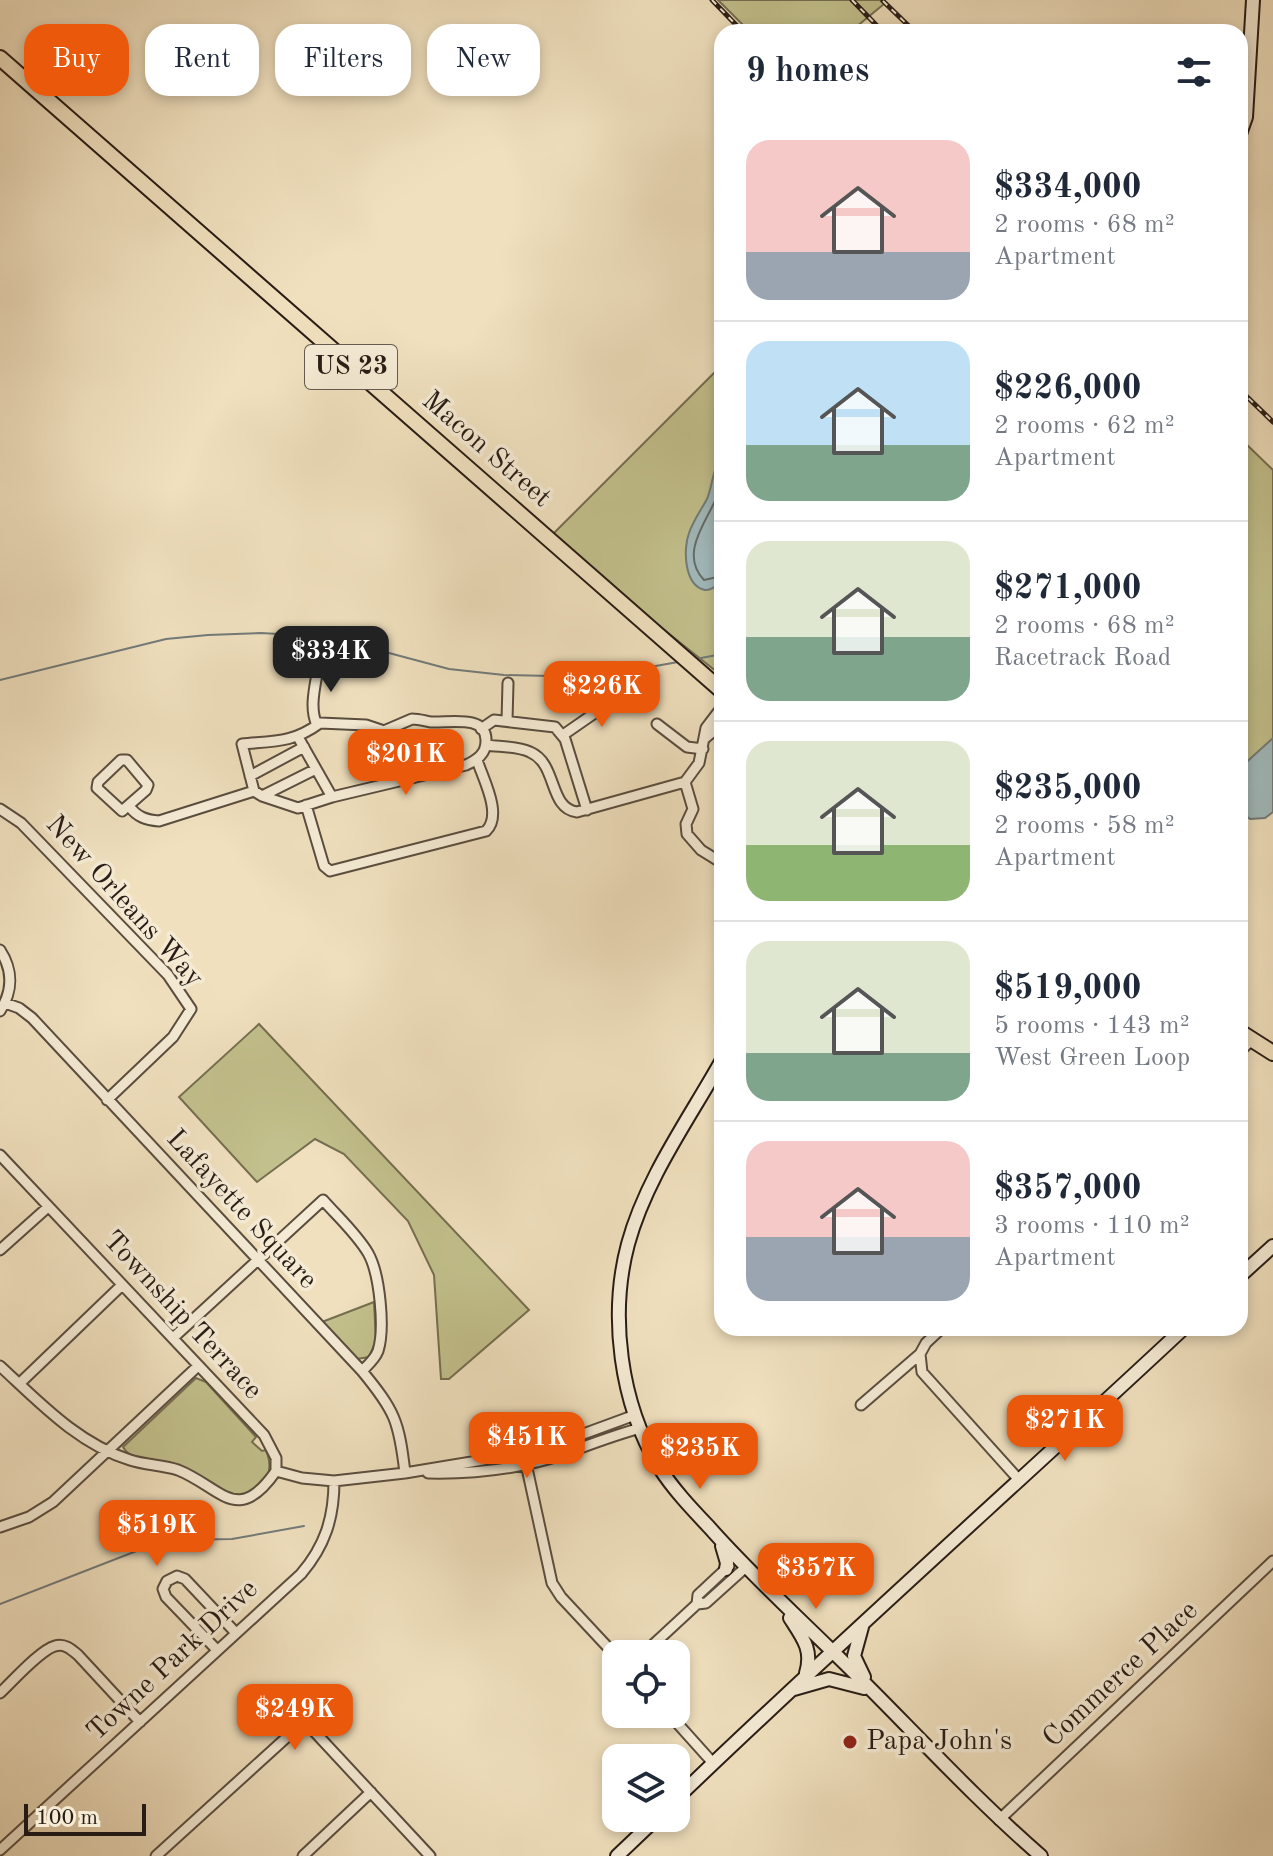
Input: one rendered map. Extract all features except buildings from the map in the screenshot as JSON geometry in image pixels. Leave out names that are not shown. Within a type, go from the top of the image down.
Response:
[{"type":"main road","points":[[1248,84],[1253,0]]},
{"type":"main road","name":"Macon Street","points":[[0,58],[714,684]]},
{"type":"main road","points":[[1248,1037],[1273,1053]]},
{"type":"main road","points":[[714,1074],[651,1184],[629,1242],[622,1289],[620,1340],[638,1422],[659,1466],[717,1536],[999,1820],[1041,1856]]},
{"type":"main road","points":[[1248,1269],[1273,1246]]},
{"type":"main road","points":[[690,1785],[831,1650],[1020,1481],[1175,1336]]},
{"type":"main road","points":[[717,1536],[725,1551],[726,1569]]},
{"type":"main road","points":[[777,1599],[808,1646],[811,1658],[806,1674]]},
{"type":"main road","points":[[865,1621],[859,1631],[854,1656],[874,1693]]},
{"type":"main road","points":[[787,1692],[829,1679],[874,1693]]},
{"type":"main road","points":[[617,1856],[642,1832]]},
{"type":"street","points":[[317,725],[313,705],[318,668]]},
{"type":"street","points":[[507,721],[508,683]]},
{"type":"street","points":[[563,735],[602,708],[633,701]]},
{"type":"street","points":[[486,745],[522,749],[539,757],[547,766],[561,806],[567,811],[587,810],[685,782],[699,763],[710,720],[714,716]]},
{"type":"street","points":[[412,719],[465,721],[481,729],[486,736],[486,745],[477,760],[298,808],[258,794],[242,744],[298,737],[327,722],[366,725],[384,731],[412,719]]},
{"type":"street","points":[[481,729],[494,720],[555,727],[563,735],[587,810]]},
{"type":"street","points":[[657,724],[687,747],[703,744],[714,732]]},
{"type":"street","points":[[298,737],[332,797]]},
{"type":"street","points":[[250,776],[304,747]]},
{"type":"street","points":[[121,760],[127,760],[148,785],[129,806],[122,811],[118,809],[97,788],[98,782],[121,760]]},
{"type":"street","points":[[306,805],[324,866],[330,871],[486,831],[494,815],[477,760]]},
{"type":"street","points":[[129,806],[146,820],[159,821],[258,794],[316,769]]},
{"type":"street","points":[[685,782],[693,809],[686,824],[687,834],[701,850],[714,858]]},
{"type":"street","name":"New Orleans Way","points":[[0,809],[21,823],[157,964],[191,1009],[173,1037],[107,1100]]},
{"type":"street","points":[[0,950],[11,974],[3,1007]]},
{"type":"street","name":"Lafayette Square","points":[[3,1007],[19,1008],[32,1018],[362,1371],[395,1415],[405,1473]]},
{"type":"street","name":"Township Terrace","points":[[0,1155],[264,1435],[276,1458],[276,1471]]},
{"type":"street","points":[[173,1338],[323,1200],[369,1255],[377,1280],[381,1327],[377,1355],[362,1371]]},
{"type":"street","points":[[0,1250],[48,1207]]},
{"type":"street","points":[[19,1384],[122,1285]]},
{"type":"street","points":[[861,1405],[920,1354],[933,1336]]},
{"type":"street","points":[[920,1354],[922,1372],[1020,1481]]},
{"type":"street","points":[[0,1366],[63,1422],[108,1451],[129,1460],[177,1470],[221,1496],[236,1500],[250,1498],[265,1487],[276,1471],[302,1478],[334,1481],[405,1473],[457,1474],[525,1459],[562,1455],[638,1422]]},
{"type":"street","points":[[0,1527],[29,1517],[53,1502],[198,1366]]},
{"type":"street","points":[[525,1459],[552,1583],[558,1594],[602,1641]]},
{"type":"street","name":"Towne Park Drive","points":[[0,1850],[314,1559],[331,1522],[334,1481]]},
{"type":"street","name":"Commerce Place","points":[[999,1820],[1273,1561]]},
{"type":"street","points":[[697,1604],[698,1595],[726,1569],[742,1562]]},
{"type":"street","points":[[658,1640],[697,1604],[706,1603],[742,1562]]},
{"type":"street","points":[[217,1650],[166,1597],[163,1589],[167,1581],[177,1576],[185,1579],[236,1633]]},
{"type":"street","points":[[0,1693],[52,1646],[60,1645],[78,1655],[140,1722]]},
{"type":"street","points":[[156,1856],[287,1737],[299,1729],[311,1728],[430,1856]]},
{"type":"street","points":[[682,1728],[713,1763]]},
{"type":"street","points":[[303,1856],[371,1792]]},
{"type":"shaded area","points":[[718,0],[880,0],[884,4],[860,24],[742,24]]},
{"type":"shaded area","points":[[714,373],[714,670],[545,542]]},
{"type":"shaded area","points":[[1248,446],[1273,470],[1273,800],[1248,782]]},
{"type":"shaded area","points":[[259,1024],[529,1310],[449,1379],[441,1379],[434,1275],[408,1221],[344,1154],[315,1139],[257,1182],[179,1097]]},
{"type":"shaded area","points":[[374,1302],[376,1341],[369,1357],[357,1359],[322,1322]]},
{"type":"shaded area","points":[[196,1378],[206,1382],[256,1437],[252,1442],[262,1451],[266,1450],[270,1465],[267,1476],[248,1495],[222,1490],[183,1468],[141,1459],[123,1447]]},
{"type":"water","points":[[714,474],[714,587],[705,590],[693,582],[689,574],[686,548],[691,529],[707,499]]},
{"type":"water","points":[[1273,738],[1273,812],[1265,818],[1248,817],[1248,761]]},
{"type":"waterway","points":[[0,680],[166,639],[261,633],[329,637],[449,669],[504,675],[594,677],[678,662]]},
{"type":"waterway","points":[[696,659],[714,656]]},
{"type":"waterway","points":[[0,1604],[139,1550],[179,1540],[232,1539],[304,1526]]},
{"type":"railway","points":[[712,0],[735,24]]},
{"type":"railway","points":[[852,0],[875,24]]},
{"type":"railway","points":[[883,1],[907,24]]},
{"type":"railway","points":[[1248,398],[1273,422]]},
{"type":"place","name":"Papa John's","points":[[850,1742]]}]
